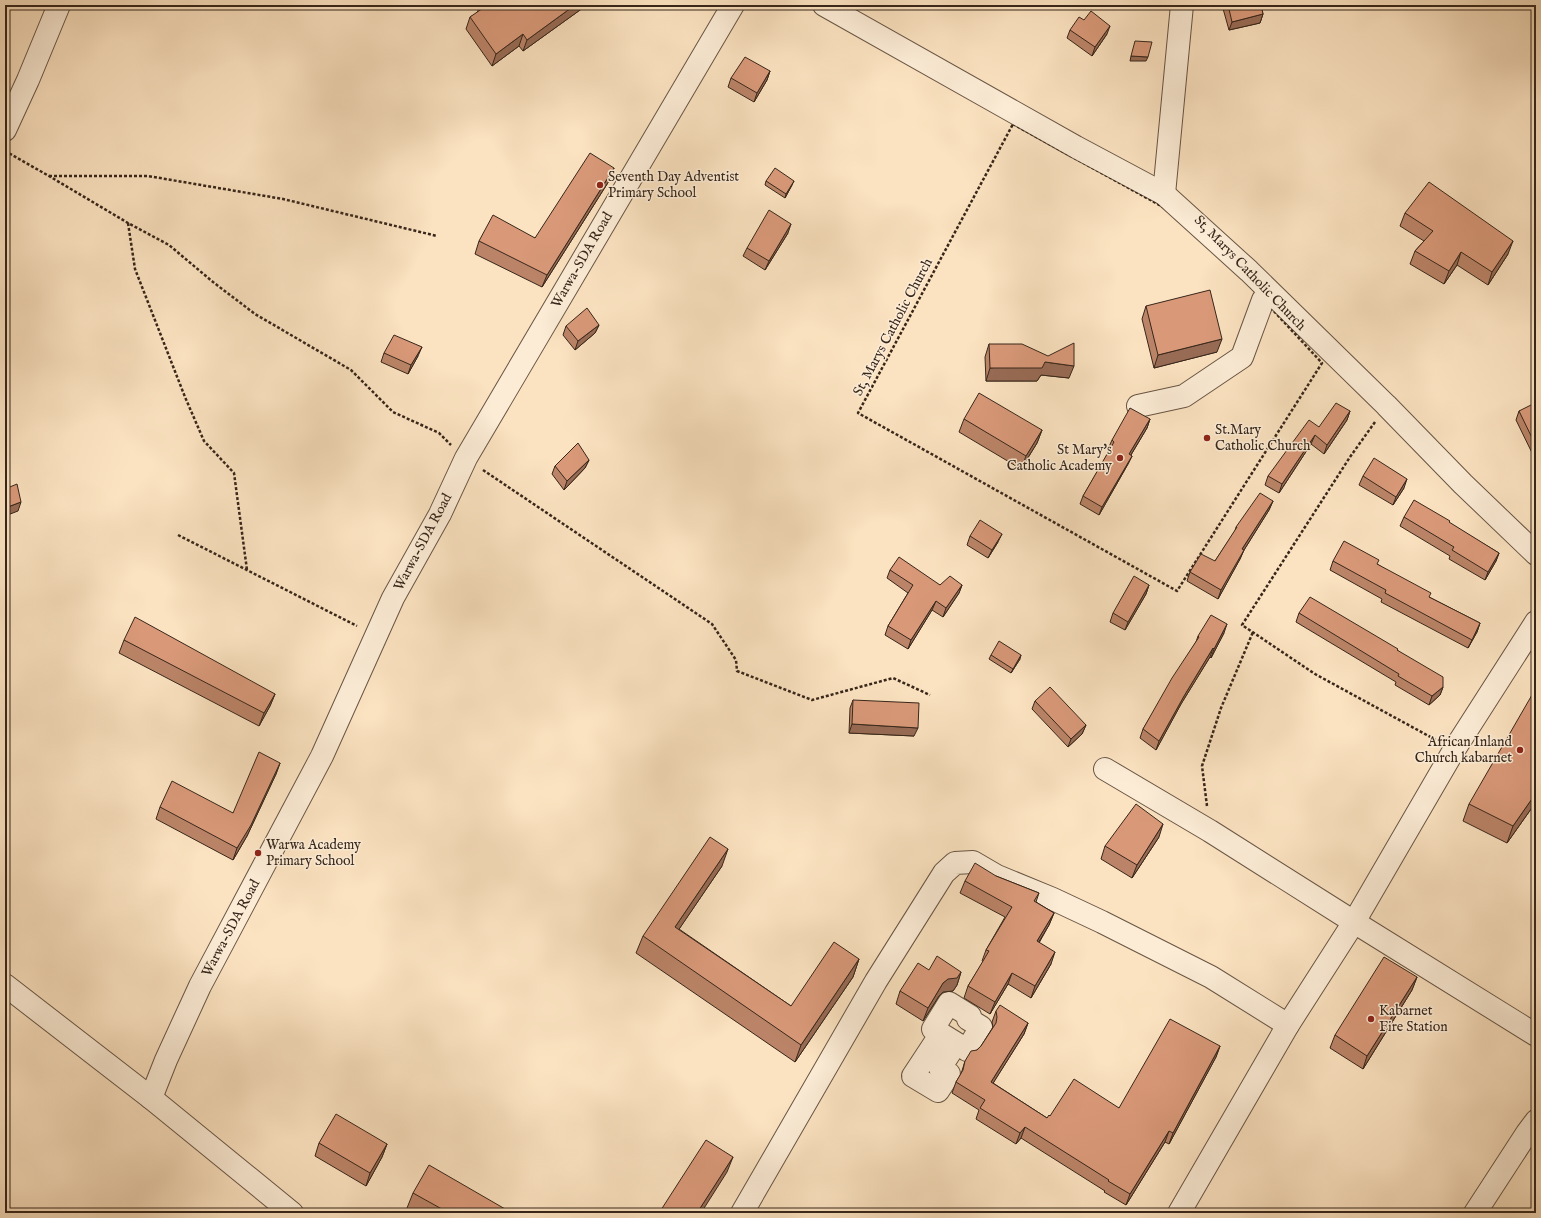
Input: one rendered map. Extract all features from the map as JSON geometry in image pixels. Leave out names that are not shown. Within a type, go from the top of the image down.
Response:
[{"type":"street","points":[[5,130],[60,5]]},
{"type":"street","name":"Warwa-SDA Road","points":[[151,1098],[166,1060],[200,986],[322,756],[393,598],[440,514],[466,458],[733,5]]},
{"type":"street","points":[[824,5],[1076,147],[1164,194],[1249,272],[1386,405],[1463,484],[1536,554]]},
{"type":"street","points":[[1164,194],[1182,5]]},
{"type":"street","points":[[1138,406],[1184,396],[1242,357],[1263,300]]},
{"type":"street","points":[[1180,1213],[1288,1025],[1354,922],[1454,750],[1536,622]]},
{"type":"street","points":[[1105,769],[1210,831],[1536,1035]]},
{"type":"street","points":[[742,1213],[876,982],[944,873],[955,863],[973,862],[997,876],[1053,898],[1211,977],[1288,1025]]},
{"type":"street","points":[[5,985],[151,1098],[292,1213]]},
{"type":"street","points":[[1475,1213],[1522,1139],[1536,1121]]},
{"type":"path","name":"St, Marys Catholic Church","points":[[1013,124],[1192,223],[1263,300],[1322,363],[1177,591],[858,413],[1013,124]]},
{"type":"path","points":[[5,152],[169,245],[213,282],[255,314],[351,370],[392,412],[439,432],[466,458],[712,624],[736,660],[737,671],[812,700],[893,678],[930,695]]},
{"type":"path","points":[[49,176],[148,176],[283,199],[437,236]]},
{"type":"path","points":[[128,223],[135,269],[185,398],[204,441],[234,473],[247,570]]},
{"type":"path","points":[[1386,405],[1350,457],[1242,625],[1315,674],[1454,750]]},
{"type":"path","points":[[178,534],[376,636]]},
{"type":"path","points":[[1210,831],[1202,766],[1221,708],[1253,632]]},
{"type":"building","points":[[485,5],[575,5],[527,40],[523,34],[496,54],[470,17],[486,6]]},
{"type":"building","points":[[1228,5],[1261,5],[1263,14],[1232,22]]},
{"type":"building","points":[[1091,11],[1110,26],[1095,47],[1070,30],[1079,17],[1084,20]]},
{"type":"building","points":[[1135,41],[1152,42],[1148,57],[1131,56]]},
{"type":"building","points":[[745,57],[770,71],[757,93],[731,78]]},
{"type":"building","points":[[590,153],[614,168],[547,275],[479,241],[493,215],[535,238]]},
{"type":"building","points":[[775,168],[794,181],[786,194],[766,181]]},
{"type":"building","points":[[1429,182],[1513,241],[1492,272],[1461,252],[1449,271],[1415,251],[1433,231],[1405,213]]},
{"type":"building","points":[[769,210],[791,224],[769,261],[747,248]]},
{"type":"building","points":[[1210,290],[1222,339],[1158,355],[1146,306]]},
{"type":"building","points":[[587,308],[599,325],[578,341],[566,326]]},
{"type":"building","points":[[394,335],[422,347],[411,365],[384,353]]},
{"type":"building","points":[[1074,343],[1074,366],[1045,362],[1042,368],[990,368],[989,344],[1022,344],[1048,356]]},
{"type":"building","points":[[979,393],[1042,430],[1026,456],[964,419]]},
{"type":"building","points":[[1336,403],[1350,411],[1327,445],[1315,435],[1282,484],[1268,476],[1309,420],[1319,427]]},
{"type":"building","points":[[1533,404],[1536,411],[1536,446],[1519,411]]},
{"type":"building","points":[[1130,408],[1150,419],[1129,454],[1132,456],[1102,507],[1083,496],[1114,442],[1112,440]]},
{"type":"building","points":[[578,443],[589,460],[567,481],[555,466]]},
{"type":"building","points":[[1374,458],[1407,479],[1396,497],[1363,476]]},
{"type":"building","points":[[17,484],[21,502],[5,508],[5,489]]},
{"type":"building","points":[[1260,493],[1273,501],[1242,549],[1244,550],[1221,590],[1190,572],[1201,554],[1215,561],[1236,527]]},
{"type":"building","points":[[1414,500],[1450,521],[1449,522],[1499,553],[1488,572],[1452,550],[1454,547],[1404,517]]},
{"type":"building","points":[[980,520],[1002,534],[992,550],[970,536]]},
{"type":"building","points":[[1344,541],[1379,560],[1377,564],[1431,593],[1429,597],[1480,623],[1472,640],[1385,593],[1386,590],[1333,561]]},
{"type":"building","points":[[899,557],[940,585],[950,576],[962,585],[946,608],[936,601],[911,640],[888,626],[913,585],[890,570]]},
{"type":"building","points":[[1134,576],[1149,585],[1128,622],[1113,613]]},
{"type":"building","points":[[1310,597],[1443,677],[1443,687],[1432,696],[1299,613]]},
{"type":"building","points":[[1211,615],[1227,624],[1214,649],[1213,648],[1184,696],[1159,741],[1143,729],[1172,678],[1199,637],[1198,636]]},
{"type":"building","points":[[135,617],[275,694],[264,713],[124,640]]},
{"type":"building","points":[[999,641],[1021,655],[1013,669],[991,655]]},
{"type":"building","points":[[1050,687],[1086,725],[1071,739],[1035,701]]},
{"type":"building","name":"African Inland Church kabarnet","points":[[1536,688],[1536,793],[1513,826],[1469,804]]},
{"type":"building","points":[[853,700],[919,703],[918,728],[852,724]]},
{"type":"building","points":[[259,752],[280,763],[251,825],[237,848],[160,807],[172,781],[233,813]]},
{"type":"building","points":[[1136,804],[1163,824],[1137,865],[1105,846]]},
{"type":"building","points":[[710,837],[728,849],[675,927],[791,1006],[834,942],[859,959],[801,1045],[643,936]]},
{"type":"building","points":[[975,863],[996,876],[1039,893],[1034,901],[1054,913],[1037,941],[1055,952],[1035,986],[1012,973],[995,1002],[968,986],[989,951],[986,950],[1012,907],[965,881]]},
{"type":"building","points":[[937,956],[961,972],[957,978],[948,979],[943,983],[928,1008],[900,991],[918,963],[929,970]]},
{"type":"building","name":"Kabarnet Fire Station","points":[[1384,957],[1417,977],[1367,1056],[1335,1035]]},
{"type":"building","points":[[1000,1005],[1028,1023],[991,1082],[1047,1118],[1049,1115],[1050,1116],[1074,1079],[1119,1108],[1170,1019],[1220,1046],[1173,1133],[1169,1131],[1130,1194],[1025,1127],[1020,1133],[980,1108],[985,1100],[956,1082],[971,1051],[977,1050],[981,1046],[996,1023],[996,1011]]},
{"type":"building","points":[[336,1114],[387,1144],[370,1173],[319,1143]]},
{"type":"building","points":[[706,1140],[733,1157],[697,1213],[659,1213]]},
{"type":"building","points":[[429,1165],[512,1213],[449,1213],[413,1193]]},
{"type":"place","name":"Seventh Day Adventist Primary School","points":[[600,185]]},
{"type":"place","name":"St.Mary Catholic Church","points":[[1207,438]]},
{"type":"place","name":"St Mary's Catholic Academy","points":[[1120,458]]},
{"type":"place","name":"African Inland Church kabarnet","points":[[1520,750]]},
{"type":"place","name":"Warwa Academy Primary School","points":[[258,853]]},
{"type":"place","name":"Kabarnet Fire Station","points":[[1371,1019]]}]
